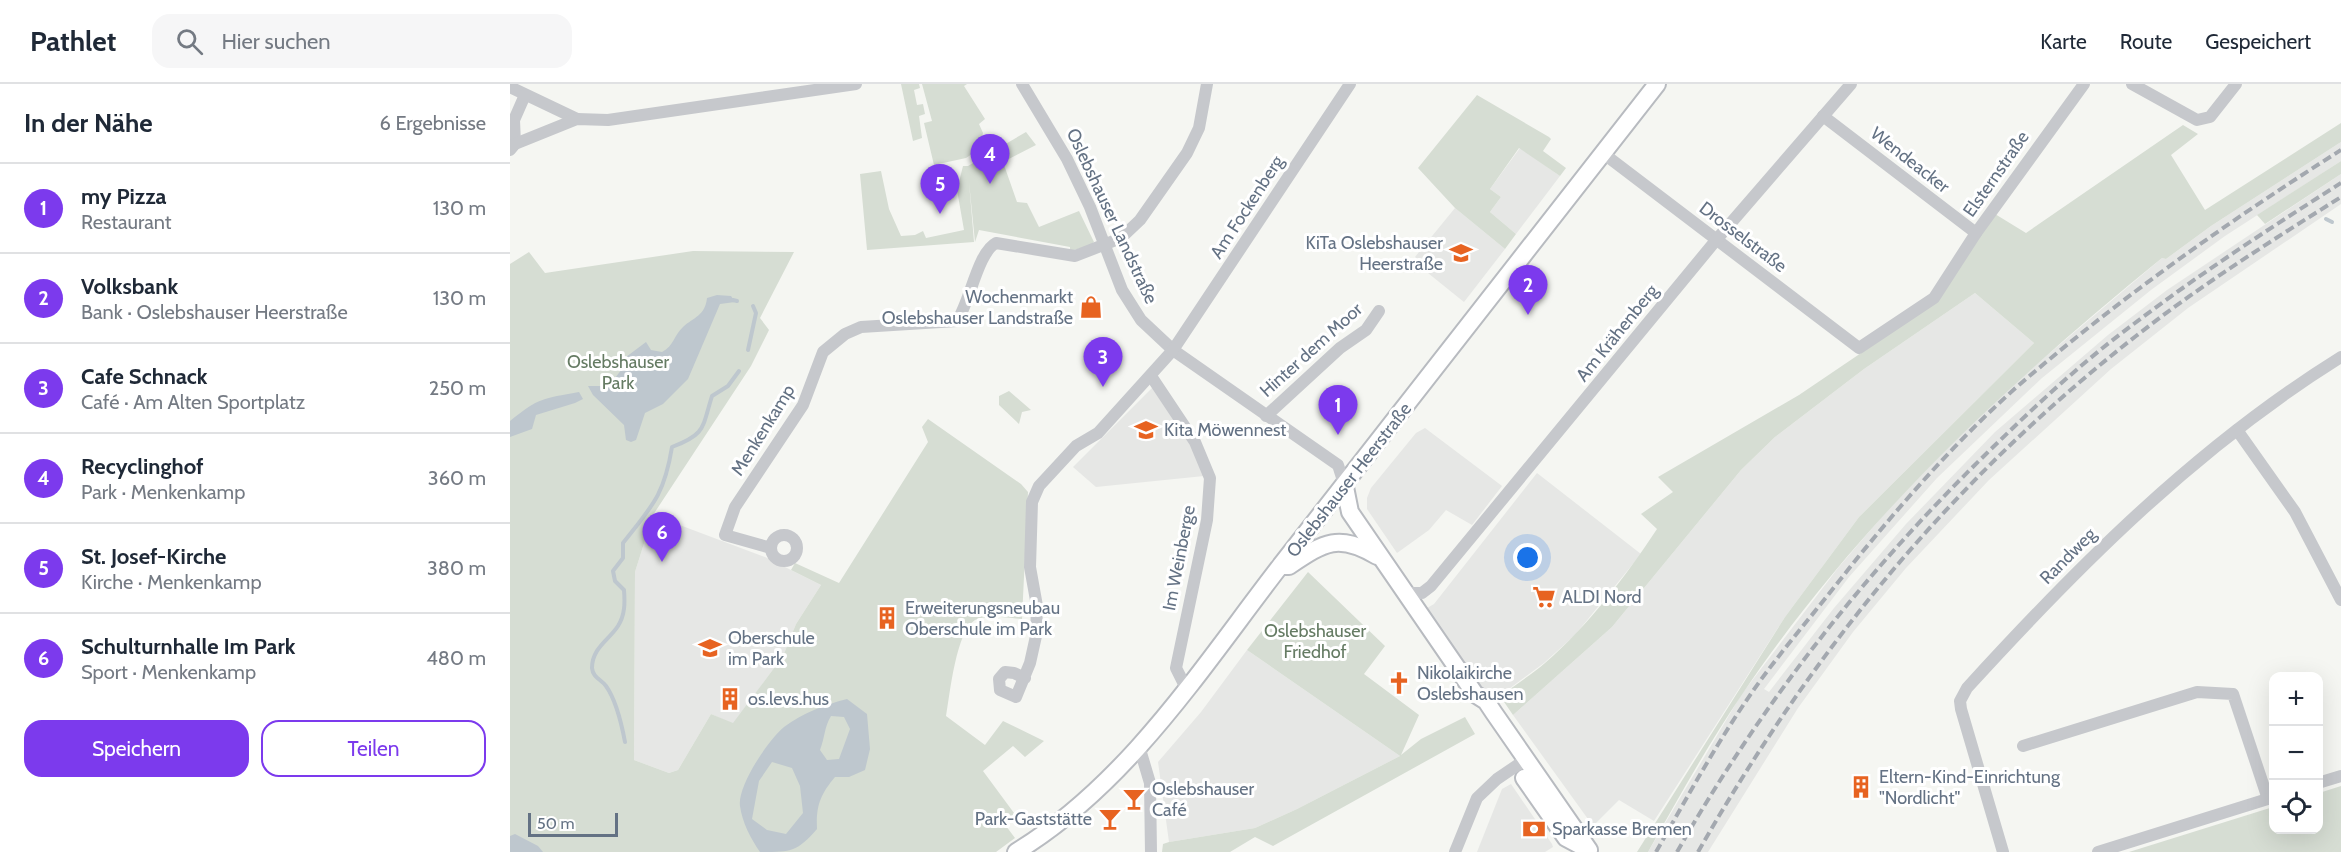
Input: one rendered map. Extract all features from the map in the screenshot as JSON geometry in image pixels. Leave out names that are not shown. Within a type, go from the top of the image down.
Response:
[{"type":"main road","name":"Oslebshauser Heerstraße","points":[[1016,852],[1068,816],[1139,746],[1345,487],[1657,84]]},
{"type":"main road","points":[[1345,487],[1350,512],[1475,694],[1477,708],[1590,851]]},
{"type":"main road","points":[[1280,566],[1289,566],[1326,543],[1351,543],[1381,558]]},
{"type":"street","points":[[510,87],[577,118],[608,120],[824,91],[856,84]]},
{"type":"street","name":"Oslebshauser Landstraße","points":[[1022,84],[1067,159],[1106,246],[1122,290],[1141,320],[1173,350],[1338,465],[1345,487]]},
{"type":"street","points":[[1106,246],[1121,238],[1140,220],[1186,153],[1199,128],[1207,84]]},
{"type":"street","name":"Am Fockenberg","points":[[1025,678],[1036,636],[1037,606],[1030,567],[1032,502],[1035,494],[1076,446],[1098,433],[1173,350],[1350,84]]},
{"type":"street","name":"Am Krähenberg","points":[[1407,593],[1422,593],[1431,586],[1717,239],[1851,84]]},
{"type":"street","name":"Elsternstraße","points":[[1859,348],[1927,305],[2084,84]]},
{"type":"street","points":[[2132,84],[2191,118],[2203,120],[2210,117],[2236,84]]},
{"type":"street","points":[[525,95],[514,120],[513,147],[577,118]]},
{"type":"street","name":"Wendeacker","points":[[1823,116],[1976,233]]},
{"type":"street","name":"Drosselstraße","points":[[1604,154],[1859,348]]},
{"type":"street","name":"Menkenkamp","points":[[771,548],[725,535],[735,507],[803,405],[823,352],[845,334],[861,327],[957,321],[965,309],[986,252],[996,243],[1075,256],[1106,246]]},
{"type":"street","name":"Hinter dem Moor","points":[[1266,416],[1340,348],[1365,330],[1379,311]]},
{"type":"street","name":"Randweg","points":[[2003,852],[1961,709],[1960,701],[1967,688],[2096,552],[2166,486],[2236,430],[2341,357]]},
{"type":"street","name":"Im Weinberge","points":[[1151,376],[1195,442],[1210,478],[1207,520],[1176,668],[1186,688]]},
{"type":"street","points":[[2236,430],[2295,512],[2341,600]]},
{"type":"street","points":[[2023,746],[2197,692],[2233,694],[2269,793]]},
{"type":"street","points":[[1139,746],[1150,783],[1151,852]]},
{"type":"street","points":[[1455,852],[1478,798],[1521,763]]},
{"type":"street","points":[[2323,782],[2341,776]]},
{"type":"street","points":[[2098,852],[2269,799]]},
{"type":"shaded area","points":[[2341,142],[2341,161],[2225,236],[2151,290],[2042,378],[1937,478],[1849,577],[1764,689],[1769,692],[1834,608],[1906,524],[1995,432],[2108,335],[2167,290],[2341,174],[2341,204],[2188,308],[2111,369],[1989,480],[1906,568],[1853,632],[1798,708],[1708,852],[1648,852],[1741,695],[1838,568],[1892,505],[1942,453],[2006,390],[2162,258],[2166,259],[2211,226]]},
{"type":"shaded area","points":[[1520,148],[1560,176],[1516,234],[1490,212],[1501,197],[1490,189]]},
{"type":"shaded area","name":"KiTa Oslebshauser Heerstraße","points":[[1455,208],[1505,249],[1464,302],[1423,269],[1415,257]]},
{"type":"shaded area","points":[[1975,293],[2034,343],[1859,517],[1785,617],[1654,821],[1619,800],[1593,826],[1513,715],[1612,627],[1741,470],[1775,437],[1864,369]]},
{"type":"shaded area","points":[[717,295],[731,296],[735,302],[720,304],[688,379],[663,404],[645,413],[636,440],[631,442],[626,440],[624,425],[593,395],[588,386],[609,386],[625,365],[626,357],[646,342],[651,350],[662,352],[666,350],[680,330],[704,309],[707,298]]},
{"type":"shaded area","name":"Kita Möwennest","points":[[1155,385],[1189,441],[1204,476],[1096,487],[1073,467]]},
{"type":"shaded area","points":[[579,392],[583,399],[536,415],[532,429],[510,437],[510,421],[528,407],[549,398]]},
{"type":"shaded area","points":[[1425,428],[1502,486],[1472,525],[1446,510],[1429,530],[1397,553],[1367,509],[1367,498],[1371,488],[1416,433]]},
{"type":"shaded area","points":[[1537,473],[1641,554],[1575,635],[1544,663],[1486,706],[1422,611],[1434,604]]},
{"type":"shaded area","name":"Oberschule im Park","points":[[653,515],[765,557],[821,585],[796,624],[783,656],[733,724],[711,714],[678,770],[669,773],[634,760],[635,572]]},
{"type":"shaded area","points":[[1247,650],[1400,756],[1255,828],[1169,842],[1158,762],[1201,712]]},
{"type":"shaded area","points":[[847,699],[867,714],[870,749],[865,770],[849,777],[835,777],[820,801],[817,829],[804,842],[786,851],[760,852],[747,830],[740,806],[740,797],[755,763],[778,733],[791,722],[822,707]],"holes":[[[831,716],[844,717],[850,729],[839,759],[827,760],[820,750]],[[772,762],[792,768],[800,786],[803,813],[786,834],[767,830],[752,819],[759,781]]]},
{"type":"shaded area","points":[[1511,784],[1553,847],[1545,852],[1477,852],[1502,789]]},
{"type":"shaded area","points":[[515,834],[538,846],[543,852],[510,852],[510,836]]},
{"type":"green space","points":[[901,84],[919,84],[920,88],[914,90],[917,105],[923,104],[925,114],[919,116],[922,138],[913,141]]},
{"type":"green space","points":[[922,84],[967,84],[964,86],[985,119],[979,124],[983,133],[978,150],[966,158],[934,165],[924,123],[932,121]]},
{"type":"green space","points":[[1477,95],[1549,137],[1551,139],[1543,151],[1566,168],[1560,176],[1519,148],[1490,189],[1501,197],[1490,212],[1516,234],[1505,249],[1455,208],[1418,168]]},
{"type":"green space","points":[[2341,123],[2341,142],[2211,226],[2166,259],[2162,258],[2046,357],[1935,461],[1883,516],[1785,634],[1716,734],[1648,852],[1637,852],[1785,617],[1859,517],[2034,343],[1975,293],[1864,369],[1775,437],[1741,470],[1612,627],[1513,715],[1500,696],[1561,649],[1619,582],[1657,529],[1641,514],[1673,492],[1658,477],[1799,395],[1932,305],[1995,214],[2026,233],[2183,125],[2198,134],[2171,155],[2205,210]]},
{"type":"green space","points":[[1026,132],[1036,145],[1003,162],[1017,202],[1027,203],[1039,227],[1079,211],[1094,242],[1089,246],[1070,251],[1070,247],[979,230],[975,242],[969,182],[974,242],[867,250],[860,174],[881,171],[889,209],[901,236],[915,235],[923,231],[926,238],[964,230],[957,190],[963,166],[968,166]]},
{"type":"green space","points":[[2341,161],[2341,174],[2265,224],[2257,215]]},
{"type":"green space","name":"Oslebshauser Park","points":[[693,251],[794,252],[760,318],[769,330],[751,366],[653,515],[635,572],[634,760],[669,773],[678,770],[711,714],[733,723],[783,656],[796,624],[821,585],[791,570],[795,563],[839,583],[928,442],[922,427],[928,419],[1021,484],[1028,492],[1022,619],[986,617],[975,620],[968,626],[955,664],[946,716],[985,745],[1003,721],[1044,741],[1025,757],[1013,746],[983,771],[1014,813],[1006,826],[1015,838],[996,852],[510,852],[510,264],[529,252],[545,273]]},
{"type":"green space","points":[[1009,391],[1031,410],[1022,412],[1019,424],[999,405],[999,396]]},
{"type":"green space","name":"Oslebshauser Friedhof","points":[[1308,572],[1385,646],[1364,674],[1419,715],[1401,755],[1421,739],[1465,717],[1475,734],[1273,846],[1255,837],[1230,852],[1162,852],[1163,844],[1169,842],[1255,828],[1400,756],[1247,650]]},
{"type":"green space","points":[[2341,786],[2341,852],[2129,852],[2269,808],[2269,834],[2323,834],[2323,792]]},
{"type":"waterway","points":[[2326,219],[2332,222]]},
{"type":"waterway","points":[[733,300],[737,301]]},
{"type":"waterway","points":[[748,350],[756,313],[753,306]]},
{"type":"waterway","points":[[625,742],[613,698],[606,686],[594,674],[592,668],[595,655],[618,626],[623,613],[624,590],[615,581],[613,571],[623,558],[623,543],[661,489],[672,447],[697,434],[704,423],[712,396],[728,386],[739,371]]},
{"type":"railway","points":[[1656,852],[1719,744],[1768,670],[1895,513],[1967,434],[2019,385],[2136,291],[2258,204],[2341,150]]},
{"type":"railway","points":[[1677,852],[1744,744],[1818,641],[1858,592],[1942,498],[2057,387],[2093,356],[2182,288],[2341,183]]},
{"type":"railway","points":[[1698,852],[1742,778],[1789,706],[1891,572],[1947,509],[2006,449],[2069,391],[2136,336],[2211,281],[2341,197]]},
{"type":"place","name":"Recyclinghof","points":[[990,184]]},
{"type":"place","name":"St. Josef-Kirche","points":[[940,214]]},
{"type":"place","name":"KiTa Oslebshauser Heerstraße","points":[[1461,253]]},
{"type":"place","name":"Wochenmarkt Oslebshauser Landstraße","points":[[1091,307]]},
{"type":"place","name":"Volksbank","points":[[1528,315]]},
{"type":"place","name":"Cafe Schnack","points":[[1103,387]]},
{"type":"place","name":"Kita Möwennest","points":[[1146,430]]},
{"type":"place","name":"my Pizza","points":[[1338,435]]},
{"type":"place","name":"Schulturnhalle Im Park","points":[[662,562]]},
{"type":"place","name":"ALDI Nord","points":[[1544,597]]},
{"type":"place","name":"Erweiterungsneubau Oberschule im Park","points":[[887,618]]},
{"type":"place","name":"Oberschule im Park","points":[[710,648]]},
{"type":"place","name":"Nikolaikirche Oslebshausen","points":[[1399,683]]},
{"type":"place","name":"os.levs.hus","points":[[730,699]]},
{"type":"place","name":"Eltern-Kind-Einrichtung \"Nordlicht\"","points":[[1861,787]]},
{"type":"place","name":"Oslebshauser Café","points":[[1134,799]]},
{"type":"place","name":"Park-Gaststätte","points":[[1110,819]]},
{"type":"place","name":"Sparkasse Bremen","points":[[1534,829]]}]
